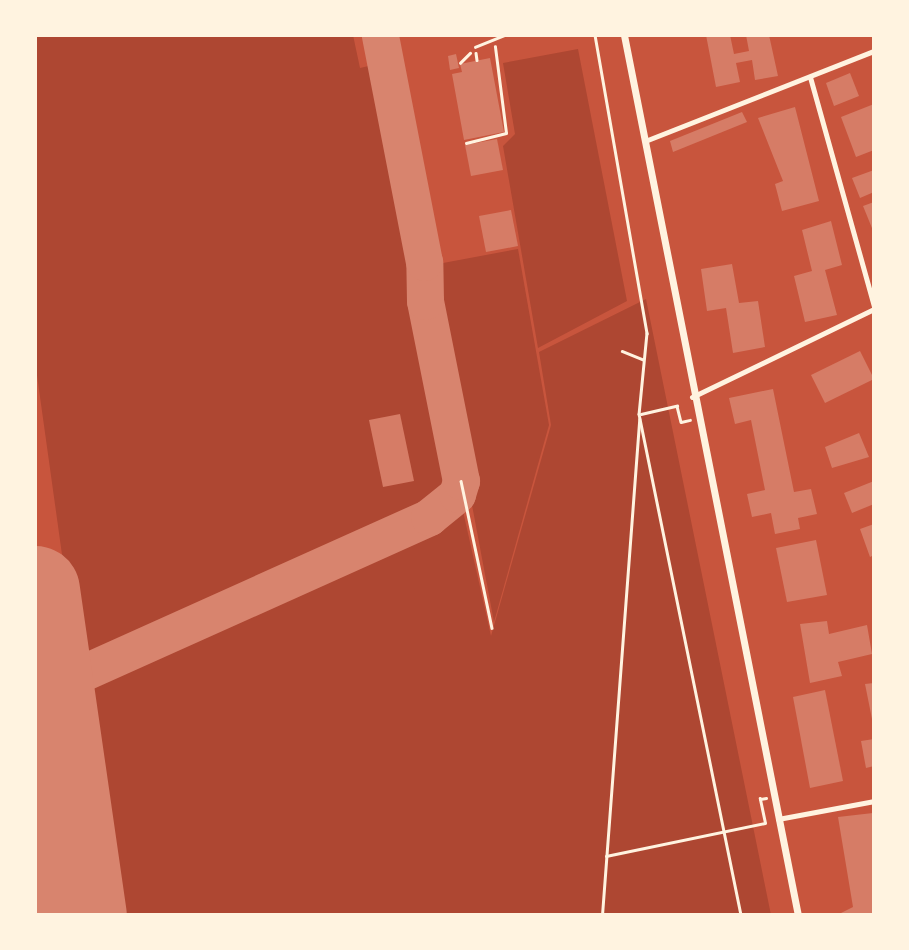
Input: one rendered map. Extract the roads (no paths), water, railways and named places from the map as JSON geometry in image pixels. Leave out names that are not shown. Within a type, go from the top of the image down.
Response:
[{"type":"street","points":[[624,35],[696,419],[798,915]]},
{"type":"street","points":[[645,141],[874,51]]},
{"type":"street","points":[[692,397],[874,307],[810,77]]},
{"type":"street","points":[[778,819],[874,801]]},
{"type":"lane","points":[[475,47],[504,35]]},
{"type":"lane","points":[[461,481],[492,628]]}]
